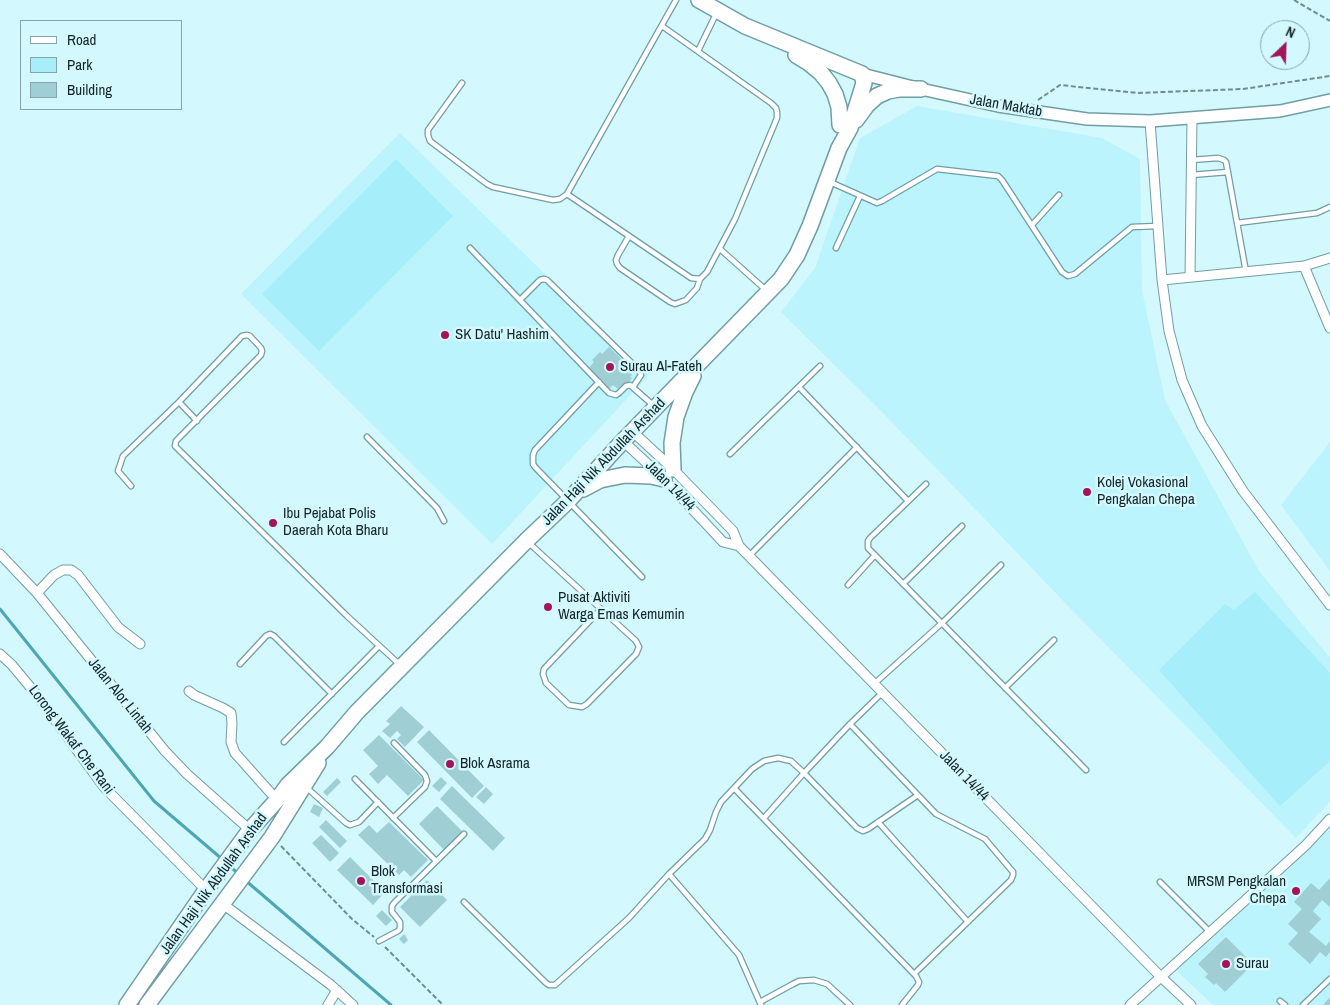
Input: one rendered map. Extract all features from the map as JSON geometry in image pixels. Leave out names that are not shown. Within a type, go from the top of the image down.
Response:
[{"type":"main road","name":"Jalan Maktab","points":[[699,0],[745,26],[862,74]]},
{"type":"main road","points":[[745,26],[810,63],[821,73],[835,94],[845,126],[877,96],[899,89],[921,89]]},
{"type":"main road","name":"Jalan Haji Nik Abdullah Arshad","points":[[127,1005],[206,890],[248,833],[288,785],[526,541],[568,501],[628,436],[781,279],[797,255],[810,226],[839,148],[845,126],[864,83],[862,74]]},
{"type":"main road","points":[[568,501],[589,486],[613,477],[638,474],[651,476],[668,474],[672,456],[673,430],[680,404],[690,381],[714,349]]},
{"type":"main road","name":"Jalan Haji Nik Abdullah Arshad","points":[[148,1005],[268,843],[305,786],[327,747]]},
{"type":"street","name":"Jalan Maktab","points":[[862,74],[998,106],[1088,119],[1150,121],[1280,112],[1330,100]]},
{"type":"street","points":[[1190,278],[1192,118]]},
{"type":"street","points":[[1150,121],[1162,280],[1169,331],[1182,380],[1202,426],[1243,491],[1330,605]]},
{"type":"street","points":[[1162,280],[1304,266],[1330,258]]},
{"type":"street","points":[[1304,266],[1330,328]]},
{"type":"street","name":"Jalan 14/44","points":[[628,436],[668,474],[734,531],[739,546],[1190,1005]]},
{"type":"street","name":"Jalan 14/44","points":[[628,436],[668,474],[723,542],[739,546]]},
{"type":"street","name":"Jalan Alor Lintah","points":[[0,554],[37,593],[164,751],[248,833]]},
{"type":"street","points":[[37,593],[54,575],[63,570],[71,570],[78,575],[118,627],[140,644]]},
{"type":"street","name":"Lorong Wakaf Che Rani","points":[[0,654],[12,665],[36,694],[104,787],[206,890]]},
{"type":"street","points":[[189,691],[194,696],[231,713],[231,742],[235,753],[277,800]]},
{"type":"street","points":[[1130,1005],[1306,845],[1330,818]]},
{"type":"street","points":[[223,904],[337,990],[353,1005]]},
{"type":"street","points":[[328,1005],[337,990]]},
{"type":"lane","points":[[462,83],[428,130],[430,141],[493,187],[552,200],[560,199],[567,194],[676,0]]},
{"type":"lane","points":[[698,51],[718,11]]},
{"type":"lane","points":[[629,236],[616,260],[620,268],[670,302],[675,304],[686,300],[697,288],[700,279],[707,272],[735,219],[778,112],[771,103],[662,26]]},
{"type":"lane","points":[[1192,160],[1221,159],[1226,162],[1246,272]]},
{"type":"lane","points":[[827,181],[874,202],[879,202],[937,169],[996,176],[1002,180],[1062,272],[1068,276],[1075,274],[1132,227],[1158,226]]},
{"type":"lane","points":[[1191,175],[1228,172]]},
{"type":"lane","points":[[567,194],[691,278],[700,279]]},
{"type":"lane","points":[[1032,225],[1059,195]]},
{"type":"lane","points":[[836,248],[860,196]]},
{"type":"lane","points":[[1237,223],[1317,213],[1330,207]]},
{"type":"lane","points":[[470,248],[612,394],[619,393],[627,385],[632,386],[656,408]]},
{"type":"lane","points":[[720,249],[768,293]]},
{"type":"lane","points":[[520,300],[540,280],[547,280],[639,370],[641,375],[632,386]]},
{"type":"lane","points":[[131,486],[118,471],[122,458],[242,336],[250,336],[262,351],[261,355],[176,442],[176,449],[402,667]]},
{"type":"lane","points":[[730,454],[820,366]]},
{"type":"lane","points":[[599,382],[536,450],[534,464],[642,576]]},
{"type":"lane","points":[[799,387],[908,501]]},
{"type":"lane","points":[[179,402],[197,421]]},
{"type":"lane","points":[[366,437],[437,508],[444,521]]},
{"type":"lane","points":[[749,556],[856,447]]},
{"type":"lane","points":[[926,484],[868,541],[868,548],[1086,770]]},
{"type":"lane","points":[[903,584],[962,526]]},
{"type":"lane","points":[[526,541],[601,609],[636,641],[639,648],[587,704],[582,707],[569,705],[546,683],[543,674],[544,669],[601,609]]},
{"type":"lane","points":[[848,585],[875,556]]},
{"type":"lane","points":[[874,685],[942,623],[1001,565]]},
{"type":"lane","points":[[240,664],[270,634],[332,694]]},
{"type":"lane","points":[[1005,688],[1054,640]]},
{"type":"lane","points":[[284,742],[379,646]]},
{"type":"lane","points":[[764,818],[850,724],[882,693]]},
{"type":"lane","points":[[850,724],[938,816],[985,839],[1013,872],[1011,880],[914,974]]},
{"type":"lane","points":[[393,818],[425,787],[427,781],[425,775],[394,744]]},
{"type":"lane","points":[[464,902],[546,983],[555,985],[629,918],[707,836],[719,805],[758,764],[778,758],[792,762],[862,831],[868,830],[918,796]]},
{"type":"lane","points":[[355,779],[436,861]]},
{"type":"lane","points":[[305,786],[350,825],[359,822],[378,802]]},
{"type":"lane","points":[[734,788],[918,979],[918,985],[902,1005]]},
{"type":"lane","points":[[878,822],[968,922]]},
{"type":"lane","points":[[379,941],[400,929],[400,922],[392,912],[394,903],[464,834]]},
{"type":"lane","points":[[669,874],[739,955],[760,1004],[793,984],[814,980],[827,984],[850,1005]]},
{"type":"lane","points":[[1160,882],[1210,933]]},
{"type":"lane","points":[[1303,1005],[1330,979]]},
{"type":"lane","points":[[1280,1001],[1285,1005]]},
{"type":"path","points":[[1294,0],[1330,21]]},
{"type":"path","points":[[1024,110],[1060,85],[1137,93],[1243,89],[1330,76]]},
{"type":"path","points":[[268,843],[379,941],[443,1005]]},
{"type":"shaded area","name":"Kolej Vokasional Pengkalan Chepa","points":[[917,106],[1102,138],[1140,159],[1142,290],[1165,400],[1259,571],[1330,658],[1330,802],[1296,838],[1068,606],[884,414],[781,312],[815,268],[860,138]]},
{"type":"shaded area","name":"SK Datu' Hashim","points":[[400,133],[649,375],[492,544],[241,294]]},
{"type":"shaded area","points":[[1330,442],[1330,571],[1281,505]]},
{"type":"shaded area","name":"MRSM Pengkalan Chepa","points":[[1330,825],[1330,1005],[1213,1005],[1176,970],[1307,850]]},
{"type":"green space","points":[[396,159],[453,216],[319,351],[262,294]]},
{"type":"green space","points":[[1255,592],[1330,673],[1330,761],[1280,806],[1159,670],[1225,604],[1234,610]]},
{"type":"building","name":"Surau Al-Fateh","points":[[609,347],[630,367],[631,370],[629,371],[632,375],[630,377],[632,378],[623,388],[621,386],[618,389],[613,385],[609,389],[588,369],[594,362],[592,360]]},
{"type":"building","points":[[401,706],[424,727],[405,747],[397,739],[401,735],[397,731],[390,738],[382,731],[390,724],[386,721]]},
{"type":"building","name":"Blok Asrama","points":[[429,730],[484,786],[472,798],[417,742]]},
{"type":"building","points":[[379,735],[424,780],[408,796],[387,775],[378,784],[369,774],[378,766],[363,750]]},
{"type":"building","points":[[441,777],[447,783],[439,792],[432,786]]},
{"type":"building","points":[[337,778],[341,782],[327,796],[323,792]]},
{"type":"building","points":[[452,786],[505,838],[493,851],[440,799]]},
{"type":"building","points":[[486,787],[493,794],[484,804],[476,797]]},
{"type":"building","points":[[314,804],[323,808],[319,817],[310,812]]},
{"type":"building","points":[[437,806],[463,832],[444,850],[419,824]]},
{"type":"building","points":[[326,820],[347,841],[340,848],[319,827]]},
{"type":"building","points":[[389,822],[428,860],[411,877],[404,870],[399,875],[358,835],[369,825],[377,833]]},
{"type":"building","points":[[321,835],[339,853],[330,862],[312,843]]},
{"type":"building","name":"Blok Transformasi","points":[[350,857],[385,892],[373,905],[337,870]]},
{"type":"building","points":[[1330,878],[1330,907],[1322,900],[1313,911],[1321,919],[1309,932],[1326,946],[1330,941],[1330,952],[1326,957],[1320,952],[1310,964],[1288,944],[1298,933],[1288,924],[1302,909],[1294,902],[1311,883],[1319,890]]},
{"type":"building","points":[[427,880],[447,900],[420,927],[400,907]]},
{"type":"building","points":[[382,910],[392,920],[386,926],[376,916]]},
{"type":"building","points":[[404,934],[408,940],[404,944],[399,939]]},
{"type":"building","name":"Surau","points":[[1226,937],[1253,964],[1225,992],[1216,983],[1214,985],[1205,977],[1208,974],[1198,964]]},
{"type":"building","points":[[1329,998],[1330,1005],[1323,1005]]},
{"type":"waterway","points":[[0,609],[154,801],[222,859]]},
{"type":"waterway","points":[[228,865],[239,874]]},
{"type":"waterway","points":[[245,880],[391,1005]]},
{"type":"place","name":"SK Datu' Hashim","points":[[445,335]]},
{"type":"place","name":"Surau Al-Fateh","points":[[610,367]]},
{"type":"place","name":"Kolej Vokasional Pengkalan Chepa","points":[[1087,492]]},
{"type":"place","name":"Ibu Pejabat Polis Daerah Kota Bharu","points":[[273,523]]},
{"type":"place","name":"Pusat Aktiviti Warga Emas Kemumin","points":[[548,607]]},
{"type":"place","name":"Blok Asrama","points":[[450,764]]},
{"type":"place","name":"Blok Transformasi","points":[[361,881]]},
{"type":"place","name":"MRSM Pengkalan Chepa","points":[[1296,891]]},
{"type":"place","name":"Surau","points":[[1226,964]]}]
